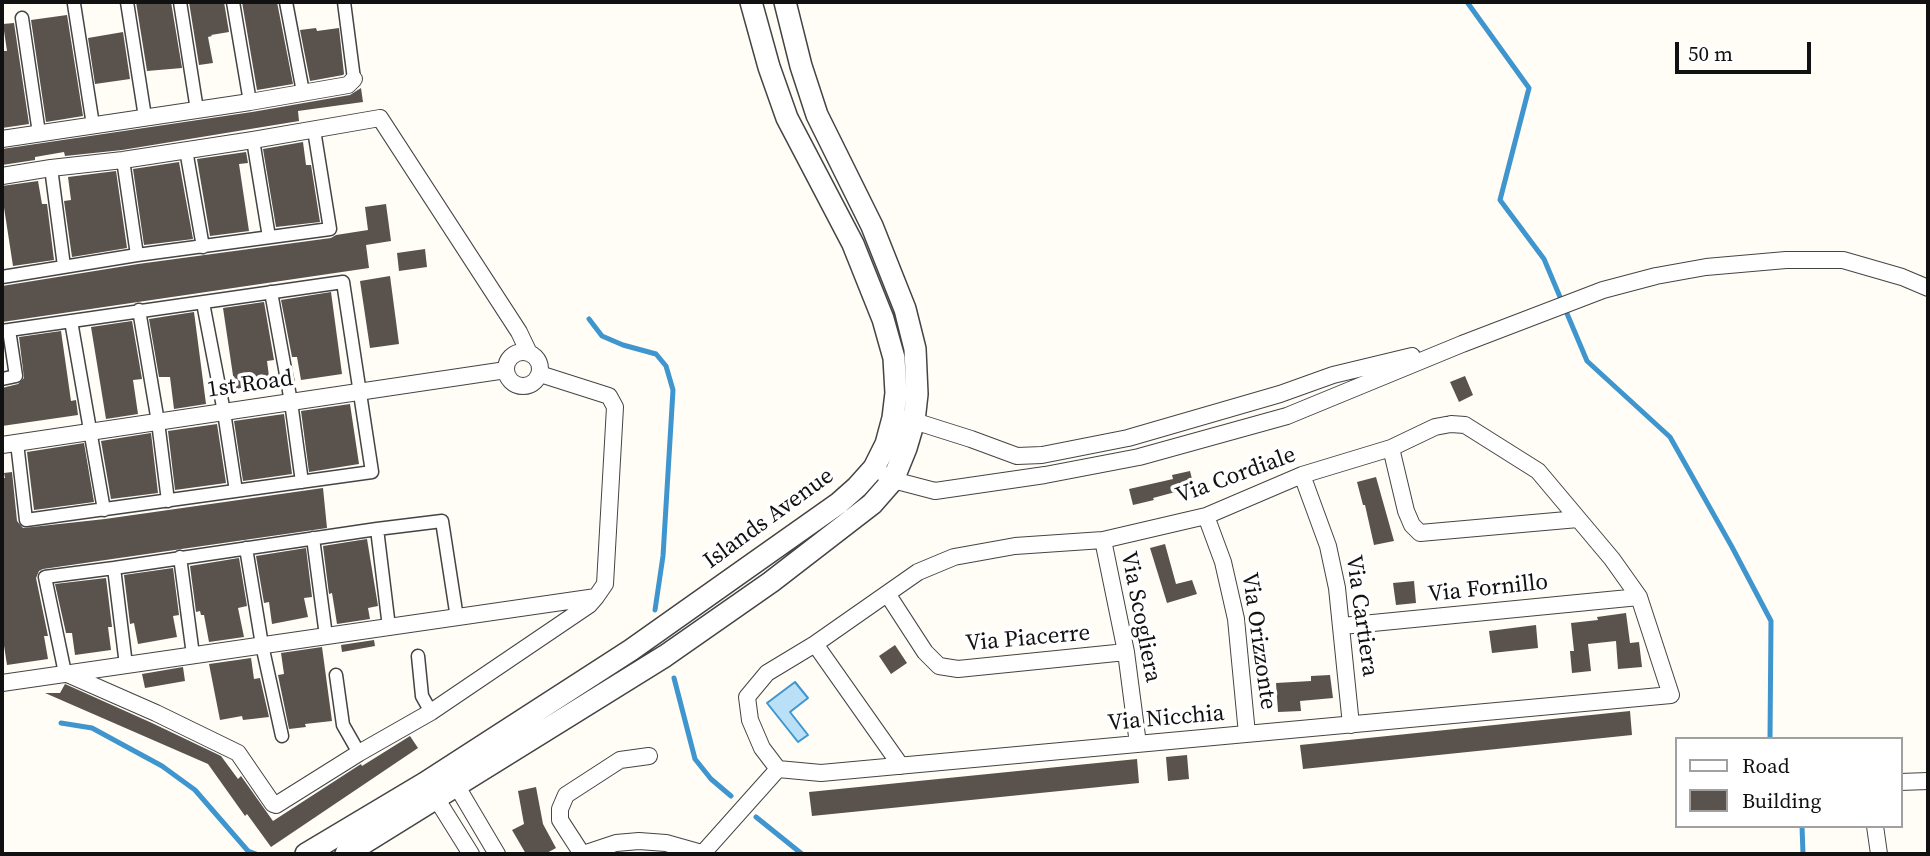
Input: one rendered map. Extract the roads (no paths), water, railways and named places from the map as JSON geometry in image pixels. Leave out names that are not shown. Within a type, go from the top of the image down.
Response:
[{"type":"street","points":[[127,2],[145,117]]},
{"type":"street","points":[[180,2],[197,110]]},
{"type":"street","points":[[233,2],[250,102]]},
{"type":"street","points":[[286,2],[303,92]]},
{"type":"street","points":[[2,139],[348,85],[354,79],[344,2]]},
{"type":"street","name":"Islands Avenue","points":[[306,854],[430,790],[666,656],[771,582],[872,504],[892,480],[906,448],[894,358],[883,319],[853,244],[787,118],[751,2]]},
{"type":"street","name":"Islands Avenue","points":[[451,777],[839,502],[874,468],[917,394],[915,349],[905,309],[872,226],[817,115],[785,2]]},
{"type":"street","points":[[74,4],[93,125]]},
{"type":"street","points":[[22,18],[39,133]]},
{"type":"street","points":[[2,176],[253,140],[380,118],[512,320],[529,353],[540,365],[540,374],[531,384],[518,386],[508,377],[507,362],[513,355],[529,353]]},
{"type":"street","points":[[2,277],[330,229],[314,130]]},
{"type":"street","points":[[253,140],[269,237]]},
{"type":"street","points":[[186,150],[203,247]]},
{"type":"street","points":[[122,160],[137,256]]},
{"type":"street","points":[[51,168],[64,267]]},
{"type":"street","points":[[874,468],[892,480],[935,491],[1087,468],[1139,457],[1287,416],[1603,290],[1656,276],[1706,267],[1786,260],[1843,260],[1902,277],[1928,288]]},
{"type":"street","points":[[2,379],[16,376],[5,330],[343,282],[372,472],[26,520],[9,444]]},
{"type":"street","points":[[271,292],[302,482]]},
{"type":"street","points":[[203,303],[236,491]]},
{"type":"street","points":[[139,310],[168,500]]},
{"type":"street","points":[[71,321],[104,509]]},
{"type":"street","points":[[904,419],[1017,456],[1042,455],[1129,438],[1280,394],[1333,375],[1462,344]]},
{"type":"street","name":"1st Road","points":[[9,444],[506,370]]},
{"type":"street","points":[[65,673],[238,753],[276,805],[431,712],[589,605],[605,584],[615,407],[609,396],[540,374]]},
{"type":"street","name":"Via Cordiale","points":[[778,769],[762,748],[750,720],[747,697],[768,673],[815,645],[918,572],[954,557],[1015,546],[1102,540],[1206,516],[1302,475],[1391,448],[1435,427],[1451,424],[1465,425],[1538,471],[1612,559],[1639,597],[1671,695]]},
{"type":"street","points":[[1391,448],[1406,512],[1412,525],[1420,533],[1578,519]]},
{"type":"street","points":[[1017,456],[1019,478]]},
{"type":"street","name":"Via Cartiera","points":[[1302,475],[1328,546],[1337,587],[1351,725]]},
{"type":"street","name":"Via Orizzonte","points":[[1206,516],[1223,562],[1236,620],[1247,734]]},
{"type":"street","points":[[65,673],[45,578],[377,529],[442,521],[457,618]]},
{"type":"street","points":[[377,529],[389,627]]},
{"type":"street","points":[[313,538],[326,636]]},
{"type":"street","name":"Via Scogliera","points":[[1102,540],[1126,652],[1138,744]]},
{"type":"street","points":[[246,548],[262,645],[282,736]]},
{"type":"street","points":[[180,557],[193,655]]},
{"type":"street","points":[[114,568],[127,665]]},
{"type":"street","name":"Via Piacerre","points":[[888,595],[925,652],[939,666],[958,668],[1126,652]]},
{"type":"street","points":[[2,682],[596,597]]},
{"type":"street","name":"Via Fornillo","points":[[1342,626],[1639,597]]},
{"type":"street","points":[[815,645],[901,766]]},
{"type":"street","points":[[418,656],[422,696],[431,712]]},
{"type":"street","points":[[336,675],[343,726],[359,753]]},
{"type":"street","name":"Via Nicchia","points":[[778,769],[821,774],[1671,695]]},
{"type":"street","points":[[649,756],[620,760],[566,795],[560,809],[560,820],[582,854],[616,843],[639,841],[666,843],[704,854],[778,769]]},
{"type":"street","points":[[451,777],[498,854]]},
{"type":"street","points":[[1902,782],[1928,781]]},
{"type":"street","points":[[430,790],[471,854]]},
{"type":"street","name":"Islands Avenue","points":[[346,854],[430,790]]},
{"type":"street","points":[[1875,828],[1879,854]]},
{"type":"water","points":[[795,682],[808,698],[790,712],[808,735],[798,742],[767,703]]},
{"type":"waterway","points":[[1467,2],[1529,88],[1500,200],[1544,259],[1587,361],[1670,437],[1771,621],[1770,737]]},
{"type":"waterway","points":[[589,319],[602,336],[656,354],[666,366],[673,390],[663,556],[655,610]]},
{"type":"waterway","points":[[674,678],[695,759],[711,779],[731,796]]},
{"type":"waterway","points":[[61,723],[92,728],[162,766],[195,790],[248,851],[256,854]]},
{"type":"waterway","points":[[756,817],[802,854]]},
{"type":"waterway","points":[[1802,828],[1803,854]]}]
